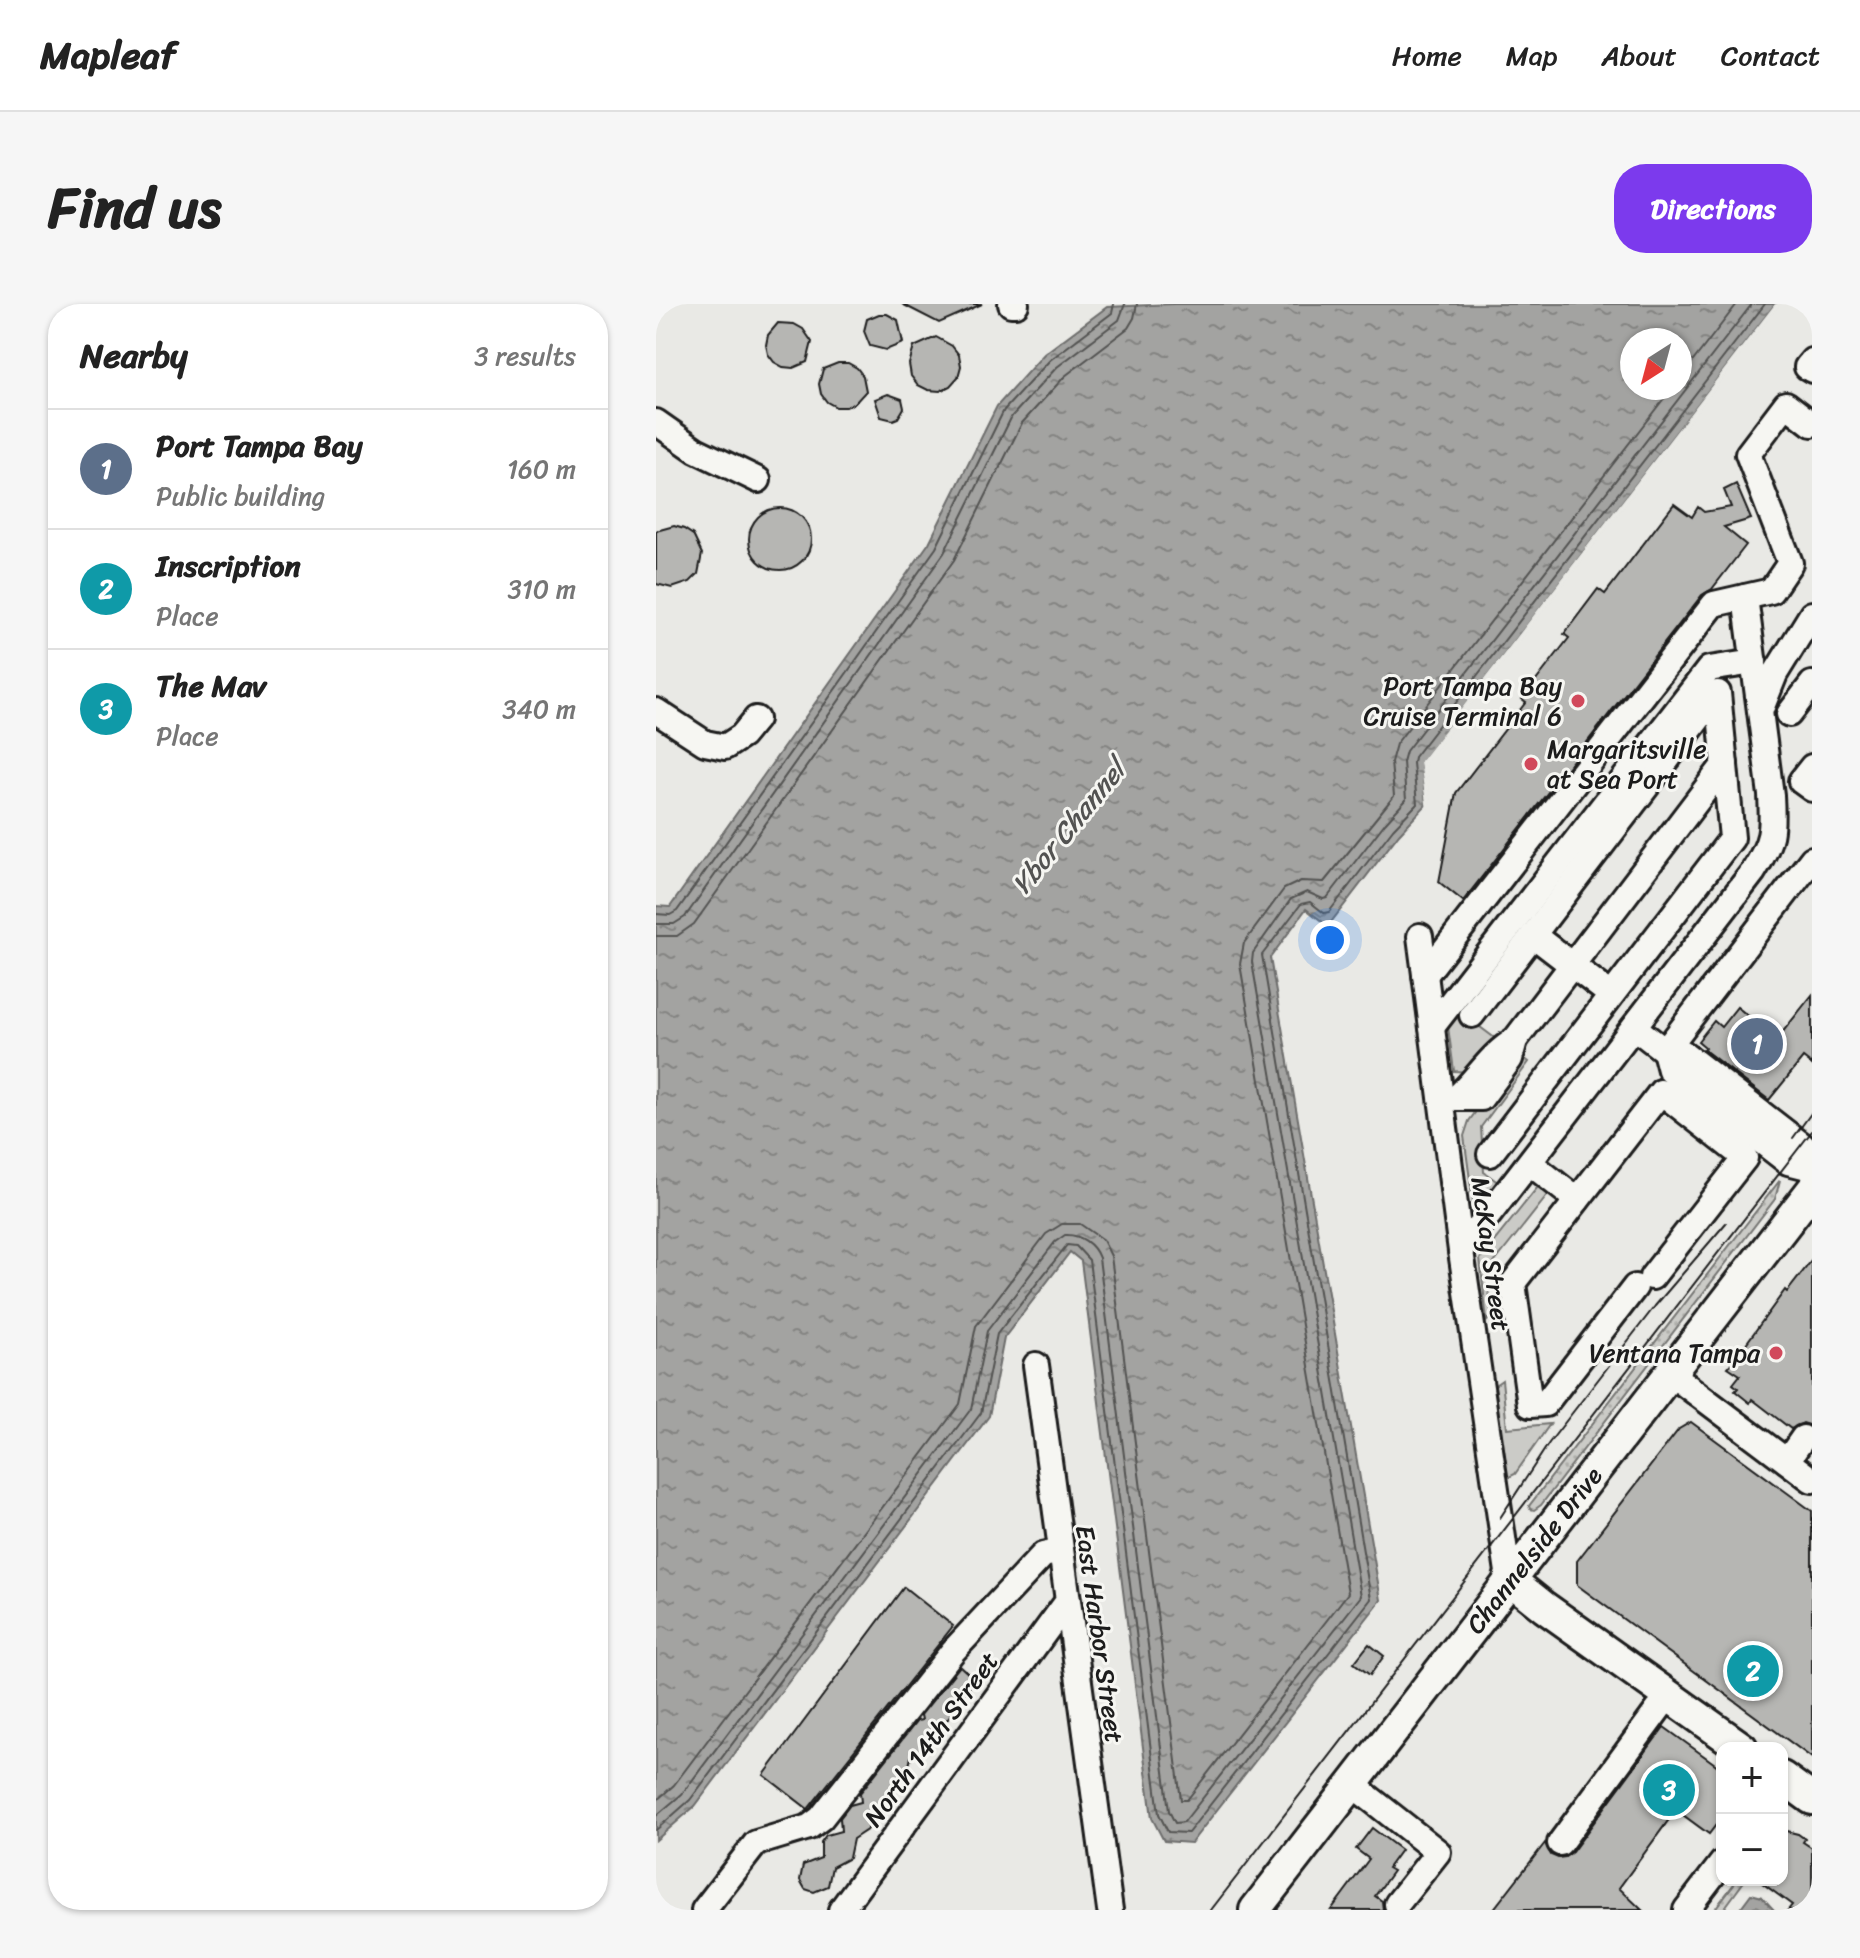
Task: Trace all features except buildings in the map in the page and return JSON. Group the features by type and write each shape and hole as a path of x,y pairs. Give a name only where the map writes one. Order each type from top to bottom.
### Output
{"main road":[{"name":"Channelside Drive","path":"1255,1910 1812,1190"},
{"path":"1509,1579 1733,1742"},
{"path":"1788,1784 1812,1799"}],"street":[{"path":"1812,361 1807,367 1812,370"},
{"path":"1425,975 1714,604 1771,591 1790,563 1748,454 1786,404 1812,424"},
{"path":"656,422 696,450 758,480"},
{"path":"1461,1251 1753,872 1768,848 1773,824 1770,785 1745,597"},
{"path":"1760,711 1775,674 1812,614"},
{"path":"1432,1027 1709,669 1754,662"},
{"path":"1789,714 1812,684"},
{"path":"1472,1015 1718,693 1732,838 1490,1154"},
{"path":"656,711 705,743 725,747 742,736 756,719"},
{"path":"1449,1099 1481,1098 1510,1059 1515,1040 1725,764"},
{"path":"1770,785 1808,779"},
{"path":"1665,1051 1812,859"},
{"path":"1533,935 1611,995"},
{"name":"McKay Street","path":"1420,936 1432,1027 1449,1099 1461,1251 1509,1579"},
{"path":"1634,1027 1665,1051 1682,1052 1812,1156"},
{"path":"1665,1051 1670,1070 1788,1162 1812,1168"},
{"path":"1661,1092 1745,1158 1545,1404 1530,1405 1513,1283 1577,1200 1661,1092"},
{"path":"1530,1163 1577,1200"},
{"name":"East Harbor Street","path":"1036,1365 1110,1910"},
{"path":"1671,1374 1812,1480"},
{"path":"1787,1461 1803,1438"},
{"path":"704,1910 756,1843 809,1827 821,1818 953,1651 1043,1555 1061,1551"},
{"name":"North 14th Street","path":"841,1910 1067,1602"},
{"path":"1560,1843 1668,1696"},
{"path":"1353,1785 1438,1852 1397,1904"},
{"path":"1686,1910 1716,1871"}],"shaded area":[{"path":"1460,1012 1496,1039 1471,1072 1454,1071 1448,1027"},
{"path":"1519,1054 1529,1062 1481,1127 1484,1172 1499,1183 1486,1200 1473,1202 1464,1136 1469,1121"},
{"path":"1780,1180 1775,1199 1541,1505 1530,1509 1529,1506"},
{"path":"1541,1183 1551,1191 1487,1272 1492,1316 1487,1321 1480,1259"},
{"path":"1502,1380 1507,1428 1550,1424 1515,1474 1507,1478 1495,1385"},
{"path":"1732,1886 1741,1886 1723,1910 1714,1910"}],"water":[{"name":"Ybor Channel","path":"1174,304 1775,304 1421,762 1426,805 1399,834 1328,926 1306,909 1270,958 1381,1600 1191,1843 1164,1841 1152,1818 1081,1261 1070,1252 1004,1338 989,1416 695,1806 656,1840 656,906 670,907 929,543 997,406 1044,354 1107,307"},
{"path":"1751,1894 1762,1897 1774,1910 1739,1910"}],"pier":[{"path":"1775,304 1779,304 1425,763 1430,805 1427,810 1420,762"}],"tram line":[{"path":"1793,1138 1812,1112"},
{"path":"1211,1910 1812,1131"},
{"path":"1500,1518 1549,1443 1655,1306 1726,1223"}],"place":[{"name":"Port Tampa Bay Cruise Terminal 6","path":"1578,701"},
{"name":"Margaritsville at Sea Port","path":"1531,764"},
{"name":"Port Tampa Bay","path":"1757,1044"},
{"name":"Ventana Tampa","path":"1776,1353"},
{"name":"Inscription","path":"1753,1671"},
{"name":"The Mav","path":"1669,1790"}]}
